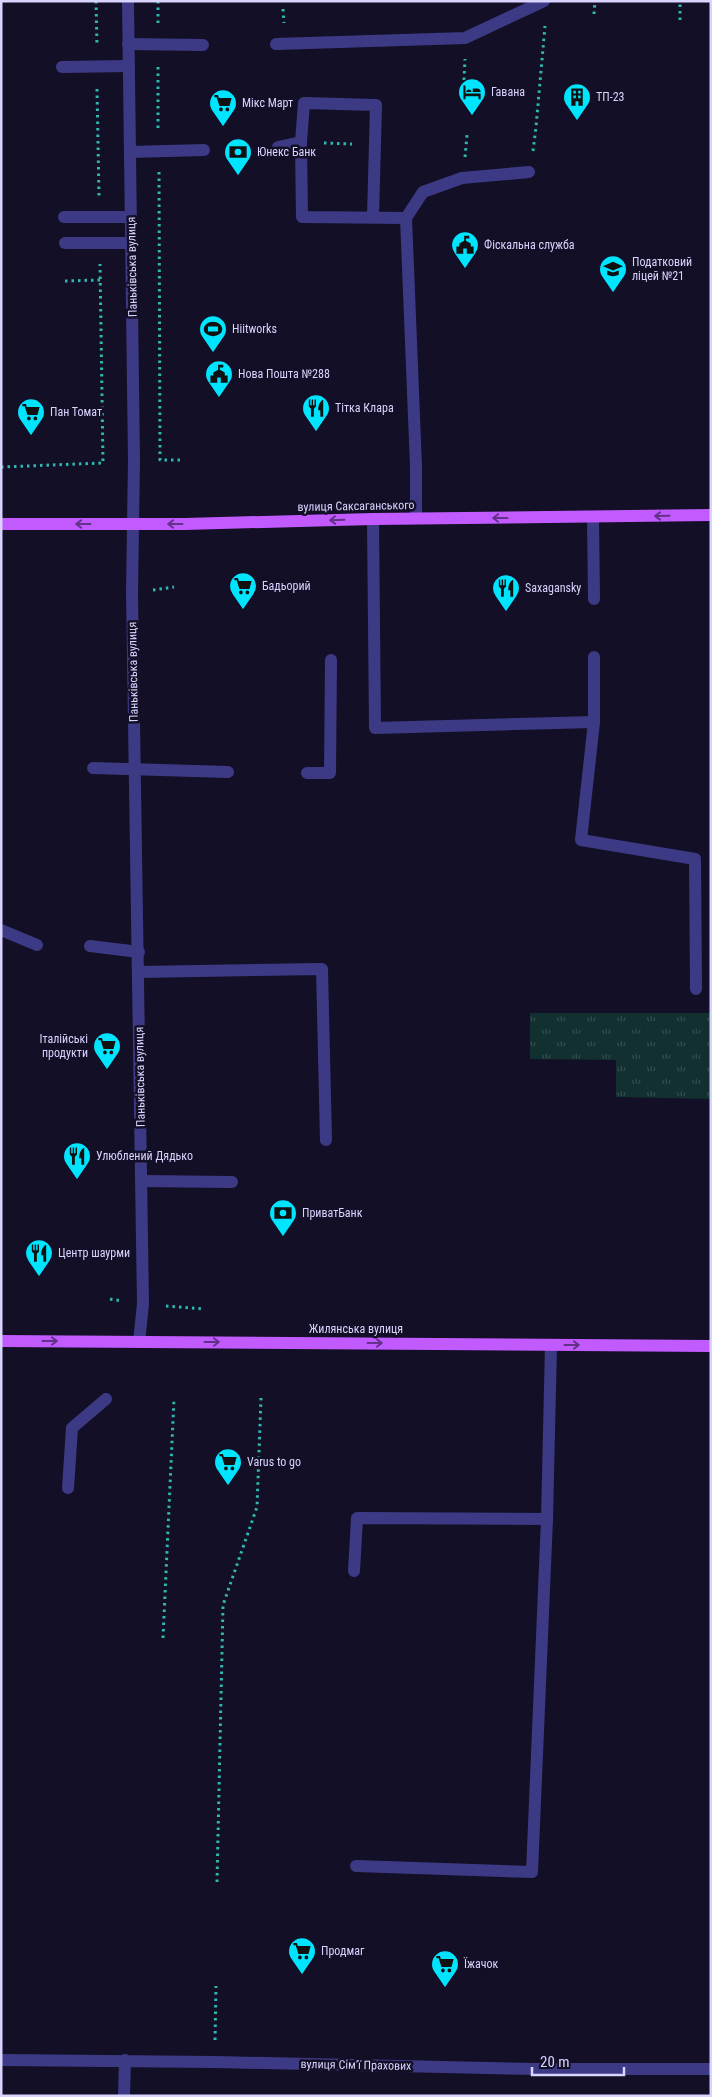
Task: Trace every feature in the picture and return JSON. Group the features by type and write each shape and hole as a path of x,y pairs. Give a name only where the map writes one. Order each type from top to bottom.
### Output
{"main road":[{"name":"вулиця Саксаганського","path":"1,524 132,524 373,518 593,518 711,515"},
{"name":"Жилянська вулиця","path":"1,1341 711,1346"}],"street":[{"name":"Паньківська вулиця","path":"128,1 134,460 132,524 142,1181 143,1304 139,1342"},
{"path":"276,44 465,38 544,1"},
{"path":"128,44 203,45"},
{"path":"62,67 129,66"},
{"path":"373,217 376,105 304,103 301,142 302,217 406,218"},
{"path":"278,147 301,142"},
{"path":"130,152 204,150"},
{"path":"416,518 416,466 406,218 423,192 462,178 529,172"},
{"path":"64,218 132,217"},
{"path":"64,243 132,242"},
{"path":"373,518 375,728 594,722"},
{"path":"593,518 594,599"},
{"path":"594,657 594,722 581,840 695,859 696,989"},
{"path":"307,773 330,773 331,660"},
{"path":"94,768 228,772"},
{"path":"1,930 37,945"},
{"path":"90,946 139,952"},
{"path":"139,972 322,968 326,1140"},
{"path":"142,1181 232,1182"},
{"path":"356,1866 532,1872 547,1520 551,1345"},
{"path":"68,1488 72,1428 106,1399"},
{"path":"354,1571 357,1518 547,1520"},
{"name":"вулиця Сімʼї Прахових","path":"1,2060 125,2060 534,2069 711,2069"},
{"path":"124,2096 125,2060"}],"path":[{"path":"158,1 160,460 180,460"},
{"path":"594,14 595,1"},
{"path":"680,1 680,20"},
{"path":"536,127 545,21"},
{"path":"464,69 464,80"},
{"path":"301,142 375,145"},
{"path":"65,282 100,280"},
{"path":"1,467 103,463"},
{"path":"217,1882 223,1605 257,1507 261,1398"},
{"path":"163,1638 174,1399"},
{"path":"215,2062 216,1986"}],"green space":[{"path":"530,1013 711,1013 711,1099 616,1097 616,1060 530,1059"}],"place":[{"name":"Гавана","path":"472,116"},
{"name":"ТП-23","path":"577,121"},
{"name":"Мікс Март","path":"223,127"},
{"name":"Юнекс Банк","path":"238,176"},
{"name":"Фіскальна служба","path":"465,269"},
{"name":"Податковий ліцей №21","path":"613,293"},
{"name":"Hiitworks","path":"213,353"},
{"name":"Нова Пошта №288","path":"219,398"},
{"name":"Тітка Клара","path":"316,432"},
{"name":"Пан Томат","path":"31,436"},
{"name":"Бадьорий","path":"243,610"},
{"name":"Saxagansky","path":"506,612"},
{"name":"Італійські продукти","path":"107,1070"},
{"name":"Улюблений Дядько","path":"77,1180"},
{"name":"ПриватБанк","path":"283,1237"},
{"name":"Центр шаурми","path":"39,1277"},
{"name":"Varus to go","path":"228,1486"},
{"name":"Продмаг","path":"302,1975"},
{"name":"Їжачок","path":"445,1988"}]}
